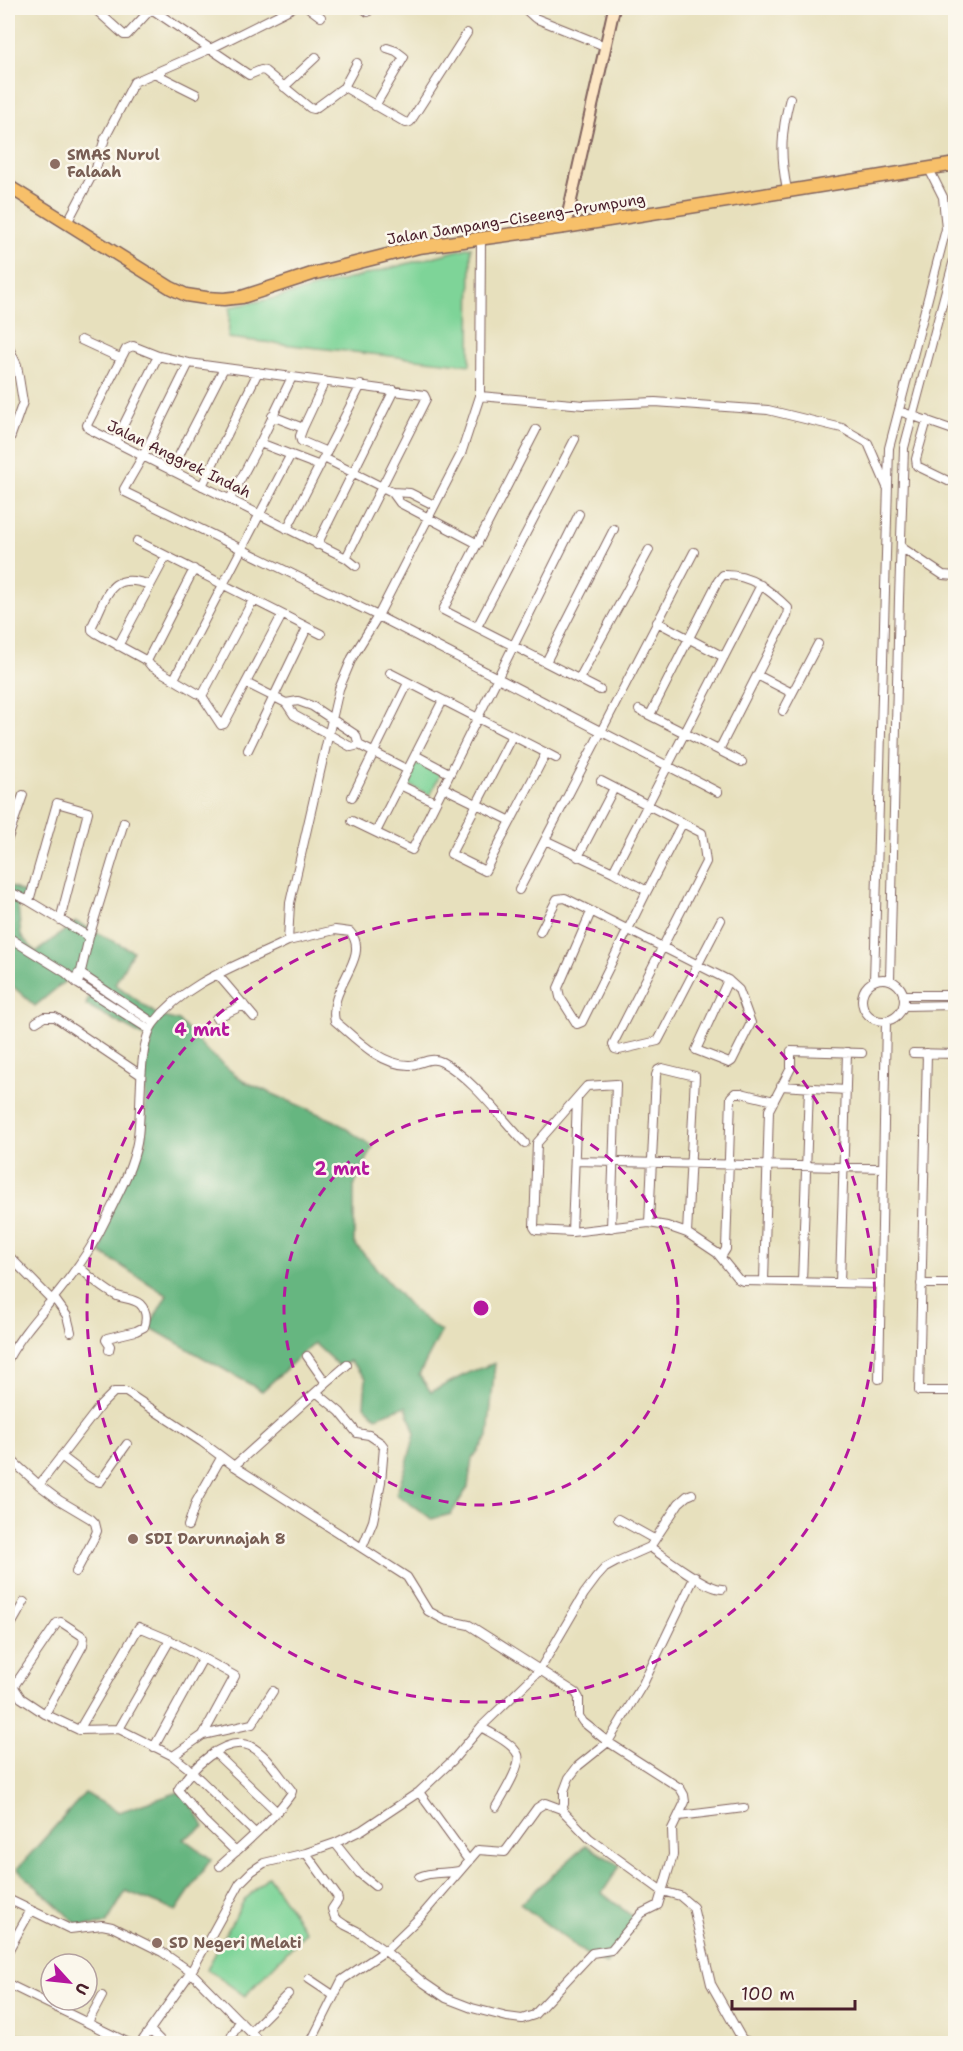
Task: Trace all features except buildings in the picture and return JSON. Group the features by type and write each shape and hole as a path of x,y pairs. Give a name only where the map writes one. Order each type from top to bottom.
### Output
{"main road":[{"name":"Jalan Jampang–Ciseeng–Prumpung","path":"10,191 67,223 171,288 186,295 224,299 242,297 348,264 419,247 565,227 956,164"}],"street":[{"path":"94,8 124,35 127,35 151,8 249,75 261,70 265,71 314,109 344,87 357,63"},
{"path":"67,223 96,168 105,138 134,82 212,48 292,8"},
{"path":"309,8 321,17"},
{"path":"524,8 535,18 605,46"},
{"path":"565,227 614,8"},
{"path":"344,87 406,123 410,122 467,33"},
{"path":"375,106 404,57 387,48"},
{"path":"284,87 316,57"},
{"path":"154,73 196,94"},
{"path":"787,190 781,153 784,121 790,98"},
{"path":"874,981 889,448 946,229 943,197 930,169"},
{"path":"288,941 290,903 327,733 339,689 352,658 378,616 461,454 480,392 481,237"},
{"path":"890,980 904,448 955,256 940,256"},
{"path":"81,340 120,358 131,346 158,356 189,363 424,395 426,399 346,558"},
{"path":"8,346 17,365 23,402 8,444"},
{"path":"115,442 158,356"},
{"name":"Jalan Anggrek Indah","path":"120,358 88,427 346,558 356,566"},
{"path":"189,363 124,489 125,492 378,616 718,792"},
{"path":"171,471 224,368"},
{"path":"202,486 258,372"},
{"path":"230,499 292,377"},
{"path":"325,381 303,428 301,441 392,492 410,493 434,505"},
{"path":"287,529 361,385"},
{"path":"317,545 394,390"},
{"path":"480,392 584,405 655,402 768,410 833,426 862,439 868,443 888,489"},
{"path":"899,411 956,431"},
{"path":"272,416 303,428"},
{"path":"927,420 916,459 917,466 948,481"},
{"path":"536,430 444,610 600,690"},
{"path":"477,627 575,439"},
{"path":"260,443 320,466"},
{"path":"174,680 242,549 258,513 290,456"},
{"path":"392,492 400,503 478,544"},
{"path":"352,821 412,850 476,717 579,514"},
{"path":"546,662 614,529"},
{"path":"137,541 321,634"},
{"path":"901,547 943,575 956,576"},
{"path":"579,680 649,550"},
{"path":"519,890 694,552"},
{"path":"118,646 166,555"},
{"path":"147,661 194,569"},
{"path":"650,715 718,581 723,574 745,576 788,608 784,624 719,750"},
{"path":"150,585 134,579 119,580 111,588 92,630 147,661 151,666 203,698 219,724 223,725 282,615"},
{"path":"613,872 760,585"},
{"path":"886,600 899,598"},
{"path":"203,698 253,600"},
{"path":"657,622 724,657"},
{"path":"248,750 307,628"},
{"path":"783,711 818,644"},
{"path":"390,673 556,758"},
{"path":"759,675 792,693"},
{"path":"352,797 408,682"},
{"path":"246,683 286,703 294,715 351,747 360,745 408,770"},
{"path":"376,832 443,700"},
{"path":"286,703 303,702 356,735 360,745"},
{"path":"639,710 742,762"},
{"path":"512,736 451,854 485,871 546,753"},
{"path":"415,755 449,773"},
{"path":"601,781 703,835 706,862 613,1044 617,1050 658,1041 721,920"},
{"path":"400,785 435,802"},
{"path":"442,787 511,821"},
{"path":"578,857 614,788"},
{"path":"8,838 23,795"},
{"path":"29,901 57,803 88,812 60,920"},
{"path":"78,984 89,937 124,822"},
{"path":"591,912 558,988 560,997 577,1024 582,1023 682,824"},
{"path":"545,840 647,891"},
{"path":"8,891 89,937"},
{"path":"540,932 557,899 565,898 728,980 739,990 751,1023 729,1063 696,1050 728,980"},
{"path":"8,1359 24,1333 78,1266 101,1231 135,1156 138,1140 141,1075 152,1026 180,997 218,975 288,941 335,930 350,932 355,937 356,953 335,999 333,1008 335,1021 373,1053 393,1062 412,1065 433,1059 443,1062 470,1084 525,1143"},
{"path":"8,937 66,973 78,984 152,1026"},
{"path":"66,973 81,974 152,1026"},
{"path":"218,975 254,1017"},
{"path":"890,980 901,989 903,995 903,1006 893,1018 886,1021 877,1021 864,1010 863,993 874,981 890,980"},
{"path":"903,995 956,995"},
{"path":"216,1018 244,1005"},
{"path":"903,1006 956,1005"},
{"path":"36,1022 44,1017 55,1017 141,1075"},
{"path":"879,1379 886,1021"},
{"path":"764,1281 769,1110 791,1068 791,1051 862,1053"},
{"path":"840,1283 848,1052"},
{"path":"913,1053 956,1054"},
{"path":"927,1053 919,1390 956,1391"},
{"path":"649,1223 656,1075 662,1068 694,1076 687,1233"},
{"path":"611,1228 616,1084 587,1086 537,1143 534,1227 539,1231 572,1232 611,1228 649,1223 687,1233 717,1252 738,1279 743,1281 881,1284"},
{"path":"781,1086 846,1090"},
{"path":"802,1282 808,1088"},
{"path":"721,1257 726,1249 731,1097 741,1093 774,1101"},
{"path":"572,1232 577,1099"},
{"path":"575,1161 883,1168"},
{"path":"8,1256 53,1299 67,1316 71,1332"},
{"path":"78,1266 108,1290 139,1303 145,1311 144,1327 107,1338 109,1350"},
{"path":"921,1284 956,1284"},
{"path":"307,1356 326,1383"},
{"path":"234,1466 347,1365"},
{"path":"39,1485 112,1393 126,1392 202,1442 221,1458 407,1577 428,1611 445,1620 469,1625 579,1695 581,1720 608,1742 680,1788 685,1799 672,1829 673,1855 658,1905 642,1914 611,1950 592,1953 534,2015 522,2019 472,2008 447,1998 424,1983 385,1951 336,1918 332,1909 338,1900 337,1896 306,1853"},
{"path":"316,1392 340,1412 357,1433 369,1435 384,1447 381,1482 373,1521 362,1548"},
{"path":"61,1456 90,1478 100,1482 127,1444"},
{"path":"8,1457 39,1485 95,1524 97,1531 76,1572"},
{"path":"188,1526 196,1502 221,1458"},
{"path":"140,2043 191,1972 240,1883 252,1870 264,1863 335,1843 362,1830 419,1792 539,1671 574,1611 605,1568 650,1547 679,1503 692,1494"},
{"path":"618,1519 654,1539"},
{"path":"650,1547 694,1576 715,1588 722,1589"},
{"path":"561,1809 568,1778 578,1766 608,1742 642,1684 694,1576"},
{"path":"8,1630 24,1602"},
{"path":"14,1686 57,1623 61,1622 84,1636 83,1645 45,1714"},
{"path":"78,1730 139,1627 170,1640 235,1676 203,1735 176,1759"},
{"path":"119,1729 170,1640"},
{"path":"154,1747 203,1658"},
{"path":"8,1678 21,1698 45,1714 78,1730 119,1729 176,1759 190,1769 255,1833"},
{"path":"203,1735 252,1724 273,1691"},
{"path":"481,1727 508,1744 518,1754 519,1759 496,1807"},
{"path":"220,1866 236,1852 291,1796 292,1791 268,1761 252,1747 244,1744 222,1748 214,1752 190,1769 179,1787 179,1793 236,1852"},
{"path":"214,1752 276,1811"},
{"path":"419,1792 469,1861"},
{"path":"310,2043 342,1980 385,1951 423,1914 481,1849 505,1852 540,1805 545,1803 561,1809 590,1838 662,1891 680,1896 693,1906 711,1984 740,2041 754,2043"},
{"path":"679,1816 744,1808"},
{"path":"335,1843 359,1874 375,1886"},
{"path":"418,1877 427,1873 440,1874 459,1871"},
{"path":"8,1899 70,1929 102,1925 119,1929 162,1952 191,1972 262,2043"},
{"path":"8,1951 31,1910"},
{"path":"309,1979 333,1995"},
{"path":"8,1983 131,2043"},
{"path":"251,2031 288,1994"},
{"path":"88,2022 102,1996"},
{"path":"226,2043 240,2021"},
{"path":"150,2030 164,2043"}],"green space":[{"path":"471,247 470,365 228,338 230,307 276,298"},
{"path":"417,762 440,774 430,795 406,784"},
{"path":"8,885 30,896 18,906 21,936 36,952 76,922 133,951 115,984 159,1016 179,1021 209,1053 243,1081 335,1121 373,1147 354,1186 354,1243 413,1310 441,1332 419,1375 431,1392 470,1372 495,1363 488,1437 472,1459 468,1487 451,1514 432,1519 396,1494 415,1434 406,1406 376,1417 364,1405 366,1378 350,1361 340,1367 314,1343 262,1391 149,1327 167,1295 101,1253 114,1196 146,1142 145,1065 152,1041 86,1005 94,982 81,968 35,1006 8,982"},
{"path":"185,1790 204,1827 184,1839 211,1859 176,1911 126,1891 106,1924 79,1926 17,1869 85,1793 119,1812"},
{"path":"586,1845 620,1866 602,1893 638,1921 606,1964 586,1954 520,1904"},
{"path":"268,1876 306,1932 245,1996 207,1969 243,1902"},
{"path":"9,2032 46,2041 45,2043 8,2043"}],"place":[{"name":"SMAS Nurul Falaah","path":"55,164"},
{"name":"SDI Darunnajah 8","path":"133,1539"},
{"name":"SD Negeri Melati","path":"157,1943"}]}
